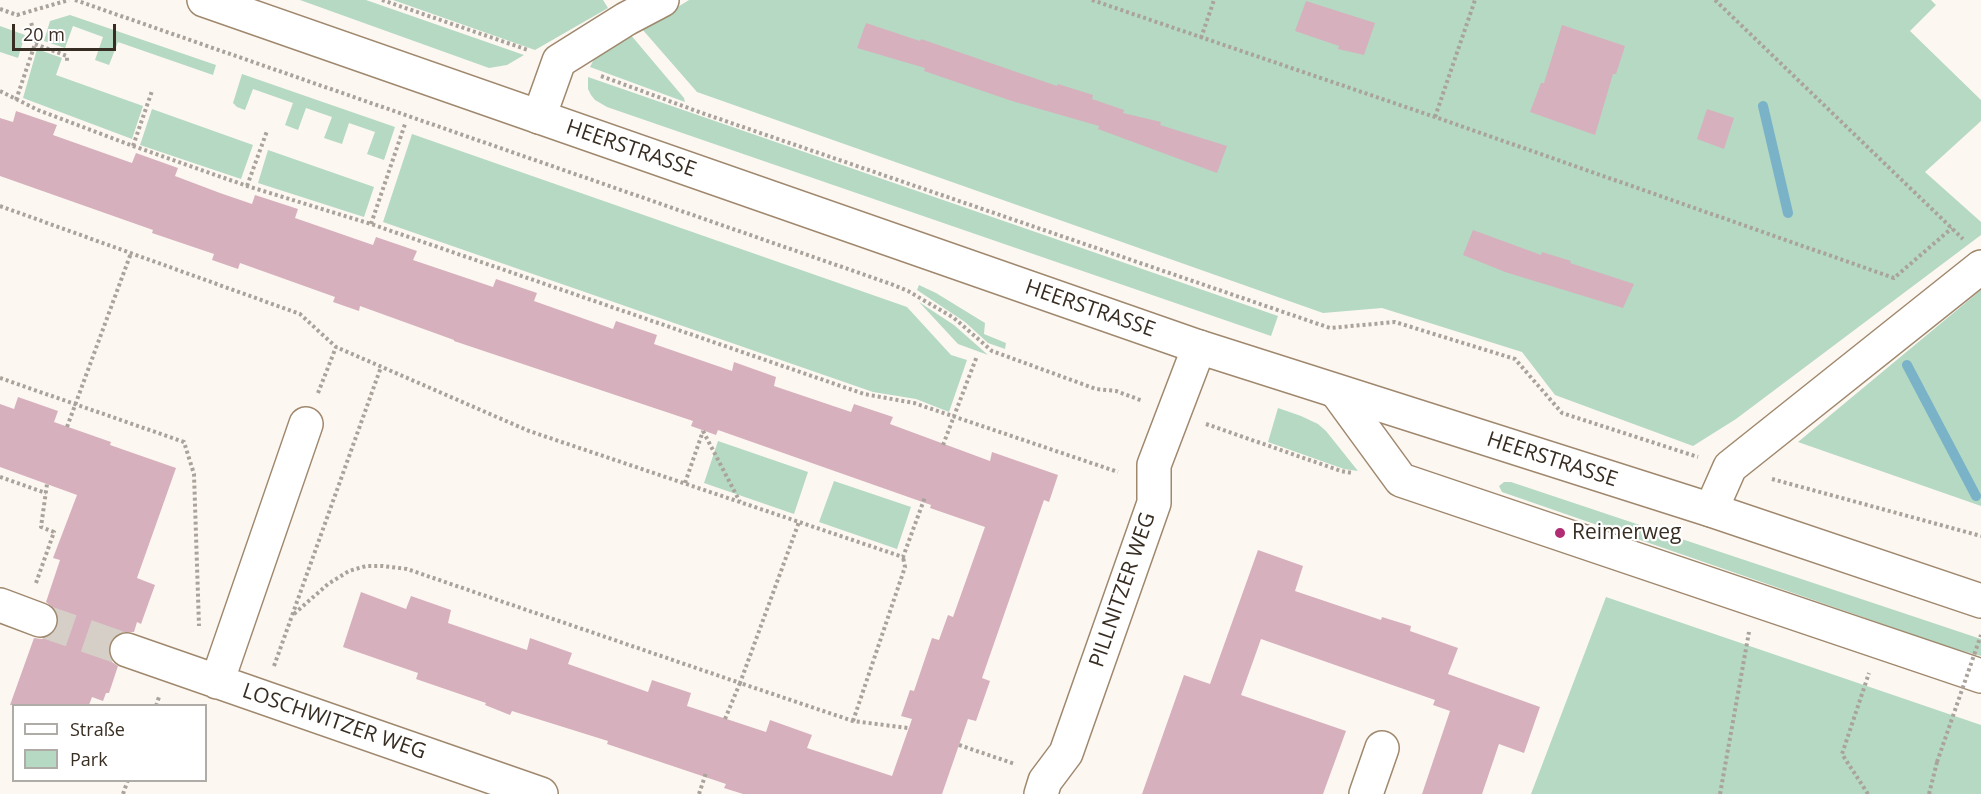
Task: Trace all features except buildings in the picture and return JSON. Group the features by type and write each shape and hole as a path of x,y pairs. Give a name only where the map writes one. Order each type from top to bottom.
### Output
{"main road":[{"name":"HEERSTRASSE","path":"204,0 1199,347 1711,510 1981,601"},
{"path":"539,117 559,61 626,19 662,0"},
{"path":"1711,510 1730,467 1973,254"},
{"name":"PILLNITZER WEG","path":"1041,794 1045,781 1066,753 1154,502 1154,465 1199,347"},
{"path":"1336,391 1401,480 1981,676"},
{"path":"217,682 306,424"},
{"name":"LOSCHWITZER WEG","path":"127,650 542,794"},
{"path":"1366,794 1382,748"}],"path":[{"path":"0,9 17,15 69,0"},
{"path":"75,0 891,284 908,291 954,318 992,351 1096,389 1116,391 1150,404"},
{"path":"1092,0 1894,278 1952,228"},
{"path":"1201,38 1214,0"},
{"path":"1435,117 1475,0"},
{"path":"1715,0 1952,228 1973,254"},
{"path":"16,100 36,41 31,22"},
{"path":"35,44 68,56 68,60"},
{"path":"0,91 16,100 133,146 247,186 371,224 864,394 914,403 1118,472"},
{"path":"133,146 152,91"},
{"path":"702,113 1330,328 1395,322 1515,359 1562,413 1730,467 1981,536"},
{"path":"371,224 405,124"},
{"path":"247,186 267,131"},
{"path":"0,206 300,314 336,347 529,431 903,557"},
{"path":"67,427 131,253"},
{"path":"306,424 336,347"},
{"path":"943,445 977,356"},
{"path":"263,698 381,367"},
{"path":"0,378 184,442 194,474 199,632"},
{"path":"1196,420 1341,471 1361,474"},
{"path":"685,483 703,431 740,502"},
{"path":"0,477 46,493"},
{"path":"21,613 54,532 41,527 47,484"},
{"path":"853,722 904,567 903,557 925,497"},
{"path":"725,719 799,522"},
{"path":"294,614 328,584 349,572 366,566 407,568 853,722 908,728"},
{"path":"1720,794 1750,628"},
{"path":"1929,794 1937,762 1981,635"},
{"path":"1868,794 1842,754 1870,671"},
{"path":"959,745 1017,765"},
{"path":"699,794 706,773"}],"green space":[{"path":"300,0 366,0 524,55 507,65 489,68"},
{"path":"393,0 603,0 608,8 535,50"},
{"path":"689,0 1931,0 1936,5 1910,31 1981,100 1981,121 1925,172 1981,222 1981,235 1736,419 1693,446 1555,395 1522,352 1382,308 1323,313 697,92 642,29"},
{"path":"70,15 216,65 213,75 118,42 109,65 95,60 103,37 73,26 65,48 44,41 50,21"},
{"path":"0,26 25,35 18,58 0,52"},
{"path":"630,34 685,102 590,67 595,57"},
{"path":"37,49 62,58 56,75 143,106 132,139 23,98"},
{"path":"242,74 395,127 384,160 367,154 375,132 349,123 342,144 324,138 332,117 306,108 298,130 285,125 293,103 253,89 245,110 237,107 233,103"},
{"path":"588,77 1278,316 1271,336 607,107 591,95 588,89"},
{"path":"152,109 253,145 241,179 140,145"},
{"path":"412,134 907,307 951,355 967,360 949,412 916,399 873,392 383,222"},
{"path":"268,150 374,187 364,217 258,183"},
{"path":"919,285 985,323 984,334 1006,343 1005,349 988,343 965,322 917,290"},
{"path":"1981,290 1981,506 1798,442"},
{"path":"919,302 954,325 988,355 958,344"},
{"path":"1278,408 1318,424 1358,471 1344,469 1268,442"},
{"path":"718,441 808,472 794,514 704,483"},
{"path":"834,481 911,507 897,549 819,522"},
{"path":"1504,482 1511,482 1981,639 1981,656 1949,647 1502,492 1499,486"},
{"path":"1606,597 1981,725 1981,794 1531,794"}],"waterway":[{"path":"1763,106 1788,213"},
{"path":"1907,365 1976,496"}],"tunnel":[{"path":"40,620 127,650"}],"place":[{"name":"Reimerweg","path":"1560,533"}]}
